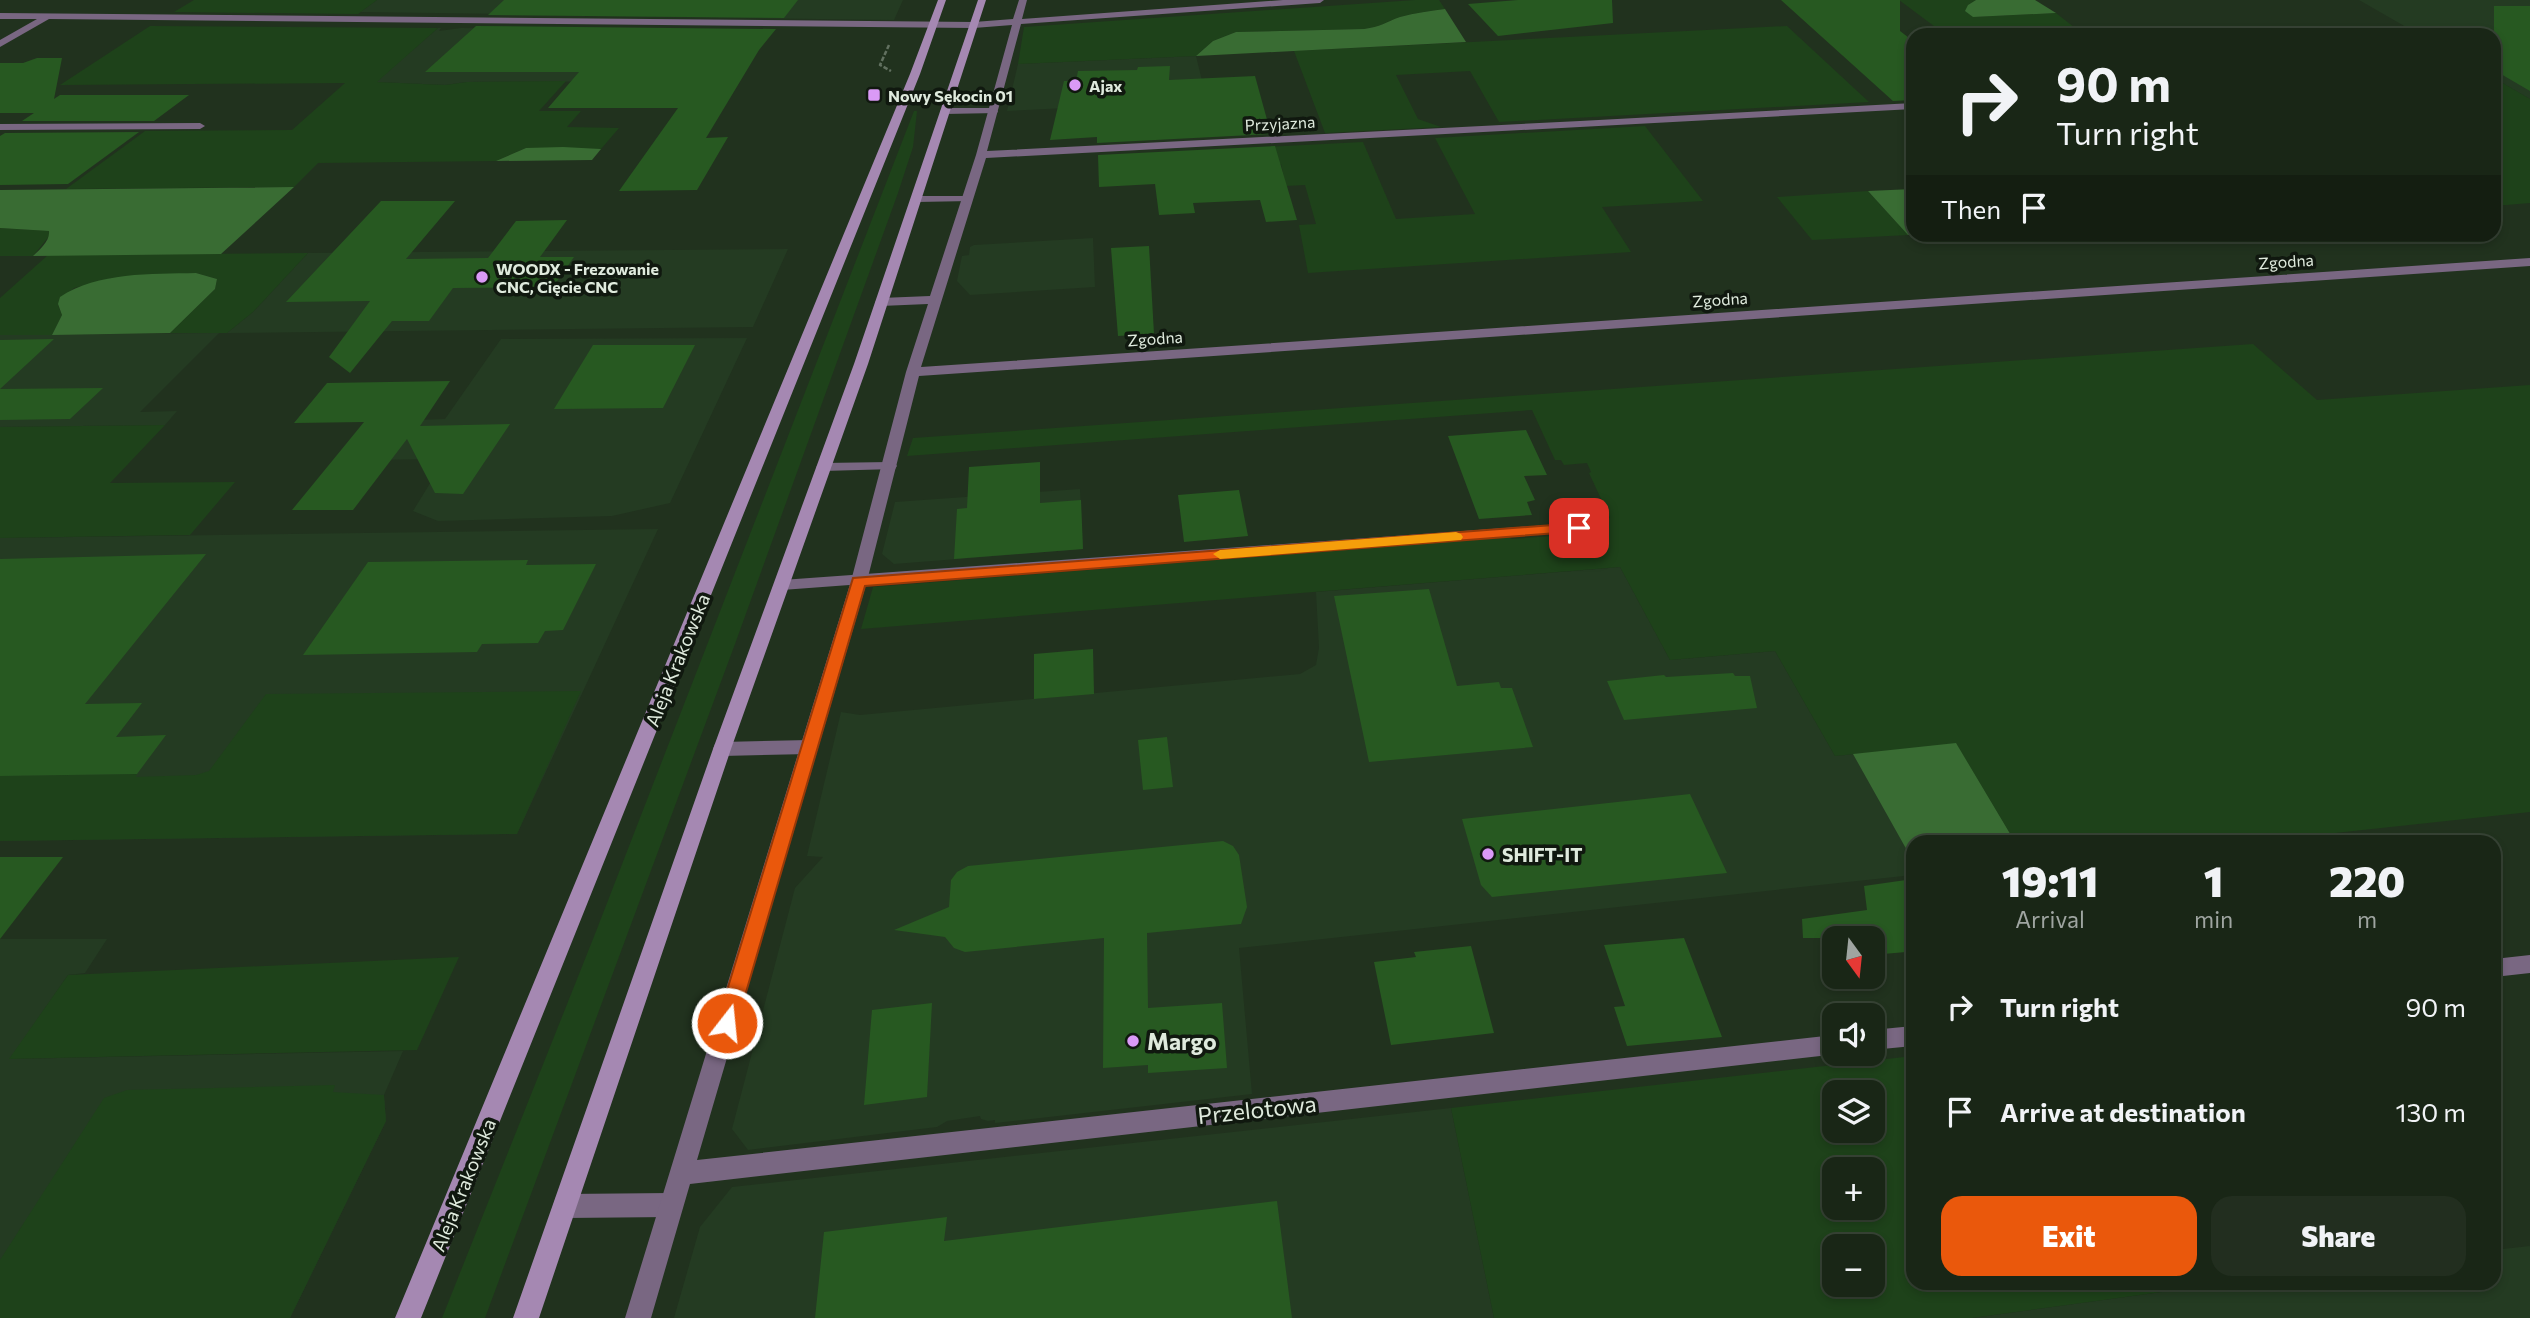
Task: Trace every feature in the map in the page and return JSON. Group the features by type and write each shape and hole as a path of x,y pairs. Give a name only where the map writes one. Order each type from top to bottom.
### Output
{"main road":[{"name":"Aleja Krakowska","path":"408,1318 734,522 942,0"},
{"path":"526,1318 722,749 917,200 982,0"}],"street":[{"path":"638,1318 859,581 913,372 981,155 1023,0"},
{"path":"0,16 933,26 1320,0"},
{"path":"0,44 47,17"},
{"name":"Przyjazna","path":"981,155 1906,106"},
{"path":"945,111 993,111"},
{"path":"0,127 200,126"},
{"path":"917,200 967,199"},
{"name":"Zgodna","path":"913,372 2530,262"},
{"path":"881,302 936,300"},
{"path":"823,467 890,466"},
{"path":"782,585 1590,527"},
{"path":"722,749 809,747"},
{"path":"2501,967 2530,964"},
{"path":"1885,1039 1906,1037"},
{"name":"Przelotowa","path":"680,1174 1822,1046"},
{"path":"565,1206 671,1205"}],"shaded area":[{"path":"194,0 377,0 358,14 174,12"},
{"path":"377,0 525,0 510,14 360,12"},
{"path":"600,0 903,0 894,20 584,16"},
{"path":"1439,0 1445,9 1400,17 1364,29 1236,32 1213,41 1196,56 1018,64 1024,27"},
{"path":"1899,0 1976,0 1968,5 1973,17 2056,13 2075,28 1937,28"},
{"path":"2359,0 2530,0 2530,99 2501,82 2501,28 2408,28"},
{"path":"150,26 438,28 377,82 445,85 467,82 566,81 539,111 581,111 567,127 619,128 601,149 526,148 496,161 318,163 294,187 66,189 145,131 292,130 345,83 60,85"},
{"path":"1787,26 1869,102 1499,122 1470,71 1396,75 1418,119 1441,127 1325,133 1294,51"},
{"path":"441,28 439,31 461,28 724,31 687,81 467,82 445,85 376,82"},
{"path":"1196,56 1207,101 1007,111 1018,64"},
{"path":"2501,82 2530,99 2530,203 2501,205"},
{"path":"914,111 917,111 913,147 898,193 735,644 485,1318 442,1318 595,934"},
{"path":"1645,126 1703,201 1602,207 1631,252 1308,273 1299,225 1316,224 1305,185 1286,186 1281,164 1253,165 1247,148 1363,142 1396,219 1475,214 1435,138"},
{"path":"1868,191 1906,235 1812,240 1777,197"},
{"path":"0,228 50,231 50,235 33,256 0,256"},
{"path":"1093,238 1095,287 970,295 957,281 962,256 969,255 970,247 974,245"},
{"path":"788,249 753,327 227,333 253,312 308,253"},
{"path":"308,253 253,312 227,333 170,333 215,289 217,279 196,273 112,278 74,288 58,305 62,315 52,335 0,335 0,298 48,255"},
{"path":"219,333 140,412 177,411 165,425 0,427 0,335"},
{"path":"747,338 670,503 612,516 438,521 413,511 445,459 355,460 385,421 445,419 501,339"},
{"path":"2253,344 2317,400 2530,385 2530,812 2316,835 2011,835 1956,744 1835,756 1775,651 1670,660 1620,567 861,629 873,587 1508,537 1512,539 1607,532 1602,519 1610,518 1587,463 1564,465 1561,460 1555,460 1532,410 907,456 913,438"},
{"path":"165,425 110,483 235,482 190,535 0,538 0,427"},
{"path":"1080,489 1083,549 894,564 882,554 895,502"},
{"path":"658,529 517,834 0,841 0,538"},
{"path":"1620,567 1670,660 1775,651 1835,756 1956,743 2011,835 1906,835 1906,876 1239,948 1252,1094 995,1123 995,1120 988,1121 980,1116 947,1121 937,1127 748,1150 732,1129 795,888 823,857 807,856 841,712 860,715 1300,674 1316,665 1319,648 1316,592"},
{"path":"581,691 517,834 0,841 0,776 137,774 136,777 196,775 209,771 266,694"},
{"path":"0,939 107,939 85,973 68,975 10,1059 403,1051 384,1095 386,1121 290,1318 0,1318"},
{"path":"459,957 417,1050 9,1059 68,975"},
{"path":"1906,1057 1906,1290 2176,1290 1972,1318 1494,1318 1451,1108 1824,1066 1885,1066 1885,1059"},
{"path":"335,1085 333,1092 384,1095 386,1121 290,1318 0,1318 0,1260 104,1098 127,1090"},
{"path":"1451,1108 1494,1318 674,1318 700,1227 732,1187"},
{"path":"2530,1246 2530,1318 1972,1318 2176,1290 2501,1290 2501,1249"}],"green space":[{"path":"1976,0 2035,0 2056,13 1973,17 1965,11 1968,5"},
{"path":"1445,9 1466,42 1196,56 1213,41 1236,32 1364,29 1400,17"},
{"path":"526,148 601,149 592,160 496,161"},
{"path":"294,187 221,254 33,256 46,241 49,231 0,228 0,190"},
{"path":"1906,189 1906,233 1868,191"},
{"path":"196,273 217,279 215,289 170,333 52,335 62,315 58,304 60,297 75,289 125,276"},
{"path":"1956,743 2011,835 1906,835 1906,849 1853,754"}],"building":[{"path":"504,0 798,0 784,18 488,15"},
{"path":"1518,0 1612,0 1613,23 1498,36 1468,4"},
{"path":"1781,0 1900,0 1900,31 1906,36 1906,100 1893,101"},
{"path":"2494,6 2530,6 2530,91 2501,74 2501,28 2494,28"},
{"path":"476,26 776,29 759,50 706,138 728,137 697,190 619,191 678,108 548,108 579,72 425,72"},
{"path":"37,58 62,58 54,99 60,95 189,95 154,121 22,121 34,113 0,113 0,63 23,63"},
{"path":"1170,66 1169,80 1255,76 1271,134 1097,143 1097,137 1050,140 1064,81 1076,81 1078,71 1137,70 1138,67"},
{"path":"139,132 68,184 0,185 0,136 5,133"},
{"path":"1275,146 1297,220 1266,222 1260,200 1193,203 1195,213 1159,215 1155,184 1099,187 1098,155"},
{"path":"381,201 455,201 406,259 488,258 516,221 567,220 540,257 574,257 553,287 453,288 429,321 392,321 350,373 329,357 370,301 286,302"},
{"path":"1149,246 1154,334 1118,336 1111,248"},
{"path":"54,339 0,389 0,340"},
{"path":"593,345 695,345 663,408 554,409"},
{"path":"450,381 420,426 510,424 463,494 435,493 407,439 353,510 292,510 364,422 294,423 327,383"},
{"path":"103,388 70,419 0,420 0,389"},
{"path":"1526,430 1547,475 1524,476 1535,500 1527,502 1532,515 1479,519 1448,436"},
{"path":"1040,462 1040,503 1081,500 1083,549 954,559 957,509 967,508 969,467"},
{"path":"1239,490 1248,536 1184,542 1178,495"},
{"path":"206,554 85,704 142,703 116,737 166,735 137,774 0,776 0,559"},
{"path":"528,560 526,565 596,564 563,630 545,631 538,643 482,644 477,652 303,655 368,562"},
{"path":"1429,589 1457,686 1499,682 1501,688 1512,688 1533,747 1369,762 1334,596"},
{"path":"1093,649 1094,694 1034,699 1034,654"},
{"path":"1733,673 1735,676 1750,676 1757,708 1624,720 1607,681 1664,675"},
{"path":"1167,737 1173,787 1143,790 1138,740"},
{"path":"1690,794 1727,873 1492,897 1481,885 1462,819"},
{"path":"1223,841 1233,846 1239,855 1247,907 1241,924 1147,933 1148,1008 1222,1003 1227,1068 1148,1073 1148,1065 1103,1068 1104,938 965,952 954,948 945,937 894,930 949,907 951,880 957,872 968,866"},
{"path":"0,857 63,857 0,939"},
{"path":"1906,880 1906,952 1885,954 1885,926 1822,926 1822,938 1803,938 1802,919 1867,910 1864,886"},
{"path":"1684,938 1722,1037 1627,1046 1614,1007 1625,1006 1604,945"},
{"path":"1471,946 1494,1033 1391,1045 1374,962 1416,957 1414,952"},
{"path":"932,1003 927,1097 864,1105 872,1010"},
{"path":"1277,1201 1292,1318 815,1318 824,1232 947,1217 944,1241"}],"slow traffic":[{"path":"1220,554 1456,537"}],"place":[{"name":"Ajax","path":"1075,85"},
{"name":"Nowy Sękocin 01","path":"874,95"},
{"name":"WOODX - Frezowanie CNC, Cięcie CNC","path":"482,277"},
{"name":"SHIFT-IT","path":"1488,854"},
{"name":"Margo","path":"1133,1041"}],"route":[{"path":"727,1023 859,581 1579,528"}]}
